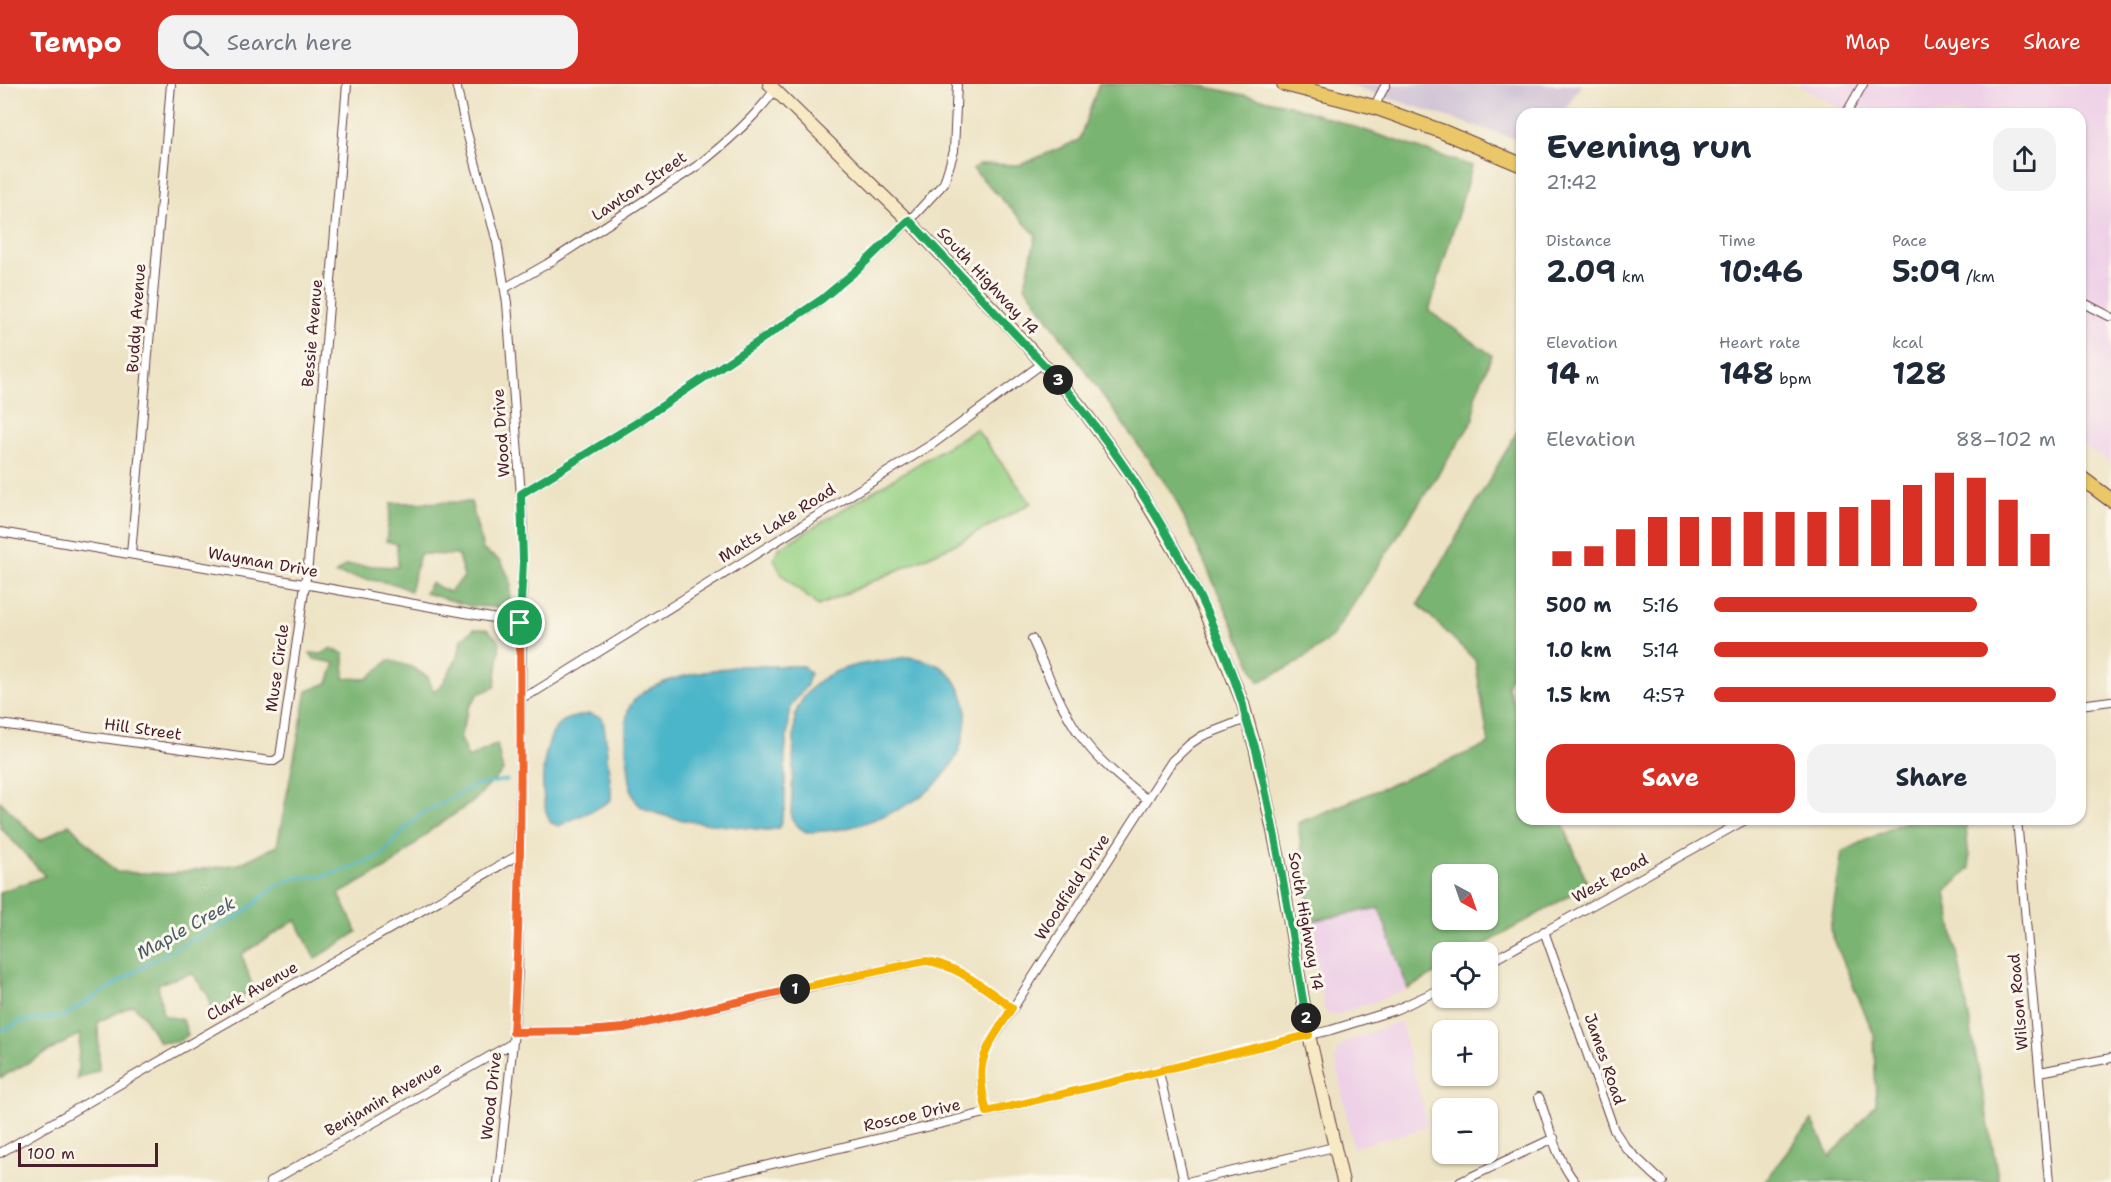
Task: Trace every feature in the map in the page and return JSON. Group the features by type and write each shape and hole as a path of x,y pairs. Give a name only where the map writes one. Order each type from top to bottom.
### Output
{"main road":[{"path":"1284,84 1374,107 1441,131 1516,162"},
{"name":"South Highway 14","path":"772,87 909,220 1043,363 1103,435 1158,519 1205,610 1243,704 1277,847 1309,1035 1343,1182"},
{"path":"2086,481 2111,500"}],"street":[{"name":"Buddy Avenue","path":"131,554 171,84"},
{"name":"Bessie Avenue","path":"304,584 309,553 347,84"},
{"name":"Wood Drive","path":"456,84 463,119 497,242 505,288 521,494 523,561 520,623 518,970 498,1182"},
{"path":"521,494 629,428 822,299 857,270 944,183 954,151 957,84"},
{"path":"1374,107 1386,84"},
{"path":"1849,108 1863,84"},
{"name":"Lawton Street","path":"505,288 547,264 697,166 767,101 772,87"},
{"path":"2086,304 2111,318"},
{"name":"Matts Lake Road","path":"521,698 536,691 934,443 1043,363"},
{"name":"Wayman Drive","path":"0,532 520,623"},
{"name":"Muse Circle","path":"280,757 304,584"},
{"path":"1032,639 1078,734 1095,753 1146,799"},
{"path":"2086,704 2111,701"},
{"name":"Woodfield Drive","path":"987,1112 980,1083 986,1050 1146,799 1172,761 1190,744 1213,730 1246,719"},
{"name":"Hill Street","path":"0,724 270,761 280,757"},
{"name":"West Road","path":"1498,957 1736,825"},
{"name":"Wilson Road","path":"2018,825 2049,1182"},
{"name":"Clark Avenue","path":"0,1154 520,854"},
{"name":"James Road","path":"1544,931 1614,1130 1626,1148 1662,1182"},
{"path":"513,1032 624,1028 925,961 934,961 951,968 1012,1008"},
{"path":"1309,1035 1384,1014 1432,994"},
{"name":"Roscoe Drive","path":"697,1182 1309,1035"},
{"name":"Benjamin Avenue","path":"270,1182 512,1044"},
{"path":"2040,1072 2111,1058"},
{"path":"1159,1072 1186,1182 1334,1147"},
{"path":"1539,1097 1561,1158 1575,1182"},
{"path":"1460,1182 1554,1138"}],"shaded area":[{"path":"1345,84 1582,84 1566,108 1516,108 1516,139"},
{"path":"1796,84 2111,84 2111,463 2086,447 2086,108 1838,108"},
{"path":"1379,908 1408,989 1336,1015 1328,1013 1324,1009 1311,921"},
{"path":"1400,1021 1428,1125 1415,1131 1357,1146 1354,1151 1335,1059 1338,1049 1346,1042"}],"green space":[{"path":"1099,84 1193,84 1286,104 1472,166 1429,311 1492,355 1475,396 1474,419 1332,637 1299,662 1259,682 1173,494 1025,286 1036,235 973,169 980,164 1020,165 1079,140"},
{"path":"976,429 1031,503 960,542 818,606 782,575 774,559 779,548"},
{"path":"1516,433 1516,665 1507,686 1516,709 1516,825 1563,825 1588,885 1489,942 1432,942 1432,975 1408,989 1379,908 1311,921 1298,823 1489,744 1475,660 1418,604"},
{"path":"471,502 483,550 501,561 511,582 509,608 470,606 425,593 431,583 449,592 464,577 458,555 420,554 410,591 395,584 335,574 346,565 398,567 397,544 386,541 391,503"},
{"path":"474,629 487,629 500,642 495,687 478,694 468,709 460,738 468,758 497,744 503,771 473,802 432,829 393,864 339,894 357,932 315,959 296,920 242,954 253,989 211,1017 209,997 192,973 158,984 163,1015 183,1020 188,1035 177,1042 159,1042 142,1014 133,1005 98,1022 99,1070 77,1079 80,1034 0,1078 0,892 45,876 0,827 0,801 40,841 69,824 116,872 170,874 239,864 277,846 307,691 328,683 335,663 314,659 310,653 322,654 331,648 344,654 344,678 367,679 389,660 411,667 428,677 433,691 442,685 458,656 462,639"},
{"path":"1898,825 1966,825 1970,868 1946,892 1999,1182 1764,1182 1812,1120 1830,1157 1876,1104 1874,1035 1830,930 1842,852"}],"water":[{"path":"908,657 926,660 940,666 957,683 965,702 966,712 960,747 953,761 945,774 924,794 897,810 846,828 811,832 803,830 791,817 795,715 803,698 826,676 841,670 856,665"},
{"path":"739,666 803,666 810,674 807,685 791,705 785,753 785,807 779,828 768,830 703,823 669,817 642,807 632,794 630,782 626,735 630,706 650,688 664,682"},
{"path":"589,714 602,718 611,800 559,826 551,823 544,801 543,771 549,741 562,722"}],"waterway":[{"name":"Maple Creek","path":"0,1031 20,1022 64,1016 157,958 238,917 275,887 294,878 323,876 351,868 380,856 419,815 474,786 507,780"}],"route":[{"path":"909,220 1015,332 1081,407 1130,475 1183,564 1205,610 1243,704 1256,752 1279,859 1309,1035 987,1112 980,1083 982,1062 986,1050 1012,1008 945,964 934,961 895,966 624,1028 513,1032 518,970 520,854 520,623 523,561 521,494 638,422 822,299 857,270 909,220"}]}
